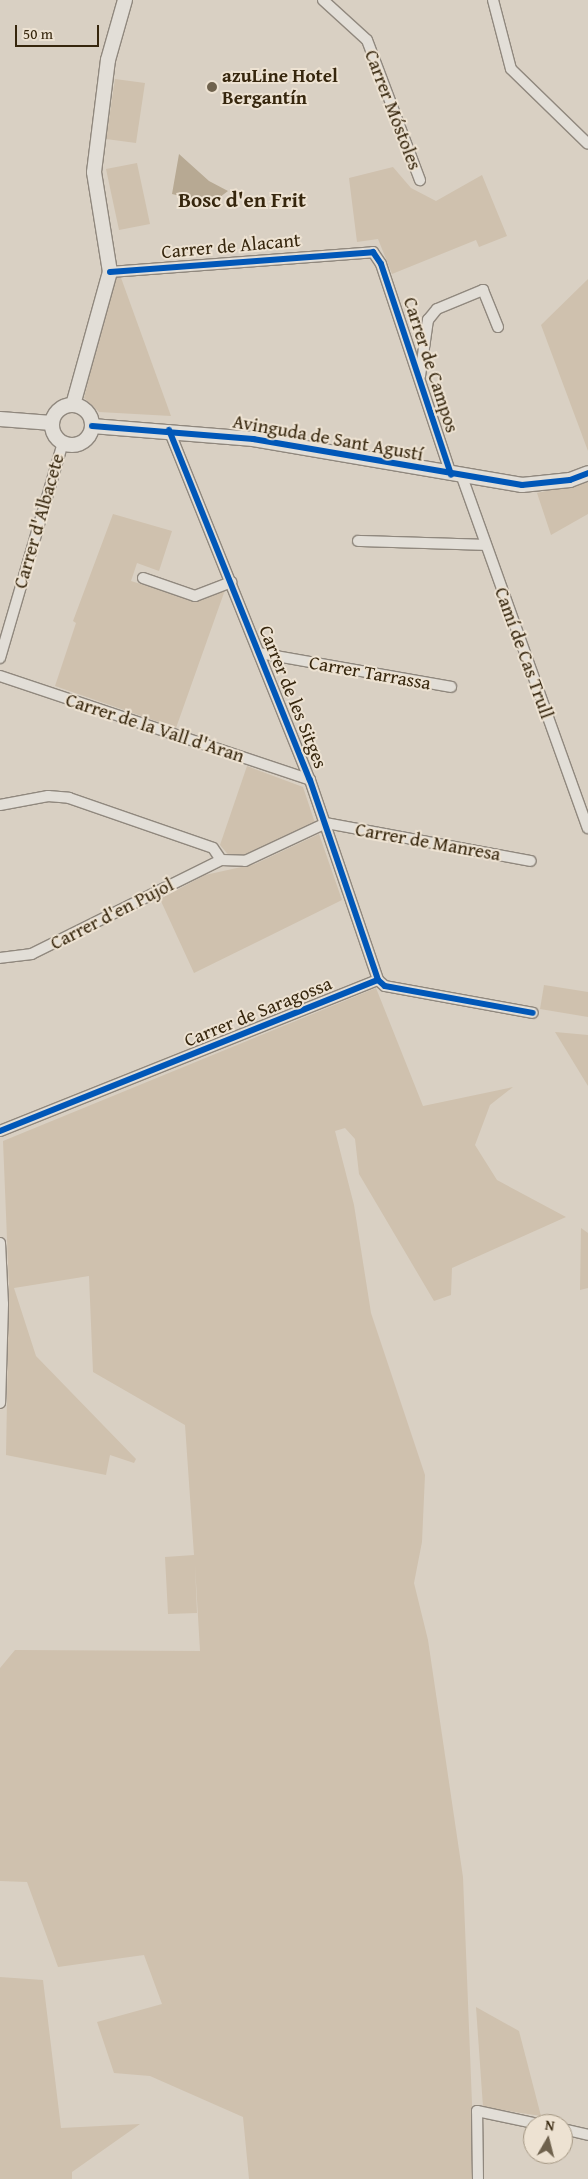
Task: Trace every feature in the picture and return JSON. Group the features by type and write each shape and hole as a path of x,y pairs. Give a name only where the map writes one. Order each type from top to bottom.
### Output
{"street":[{"path":"73,405 110,272 94,172 108,60 125,0"},
{"name":"Carrer Móstoles","path":"322,0 367,40 420,180"},
{"path":"493,0 511,69 588,144"},
{"name":"Carrer de Alacant","path":"110,272 354,251 373,252 381,264"},
{"name":"Carrer de Campos","path":"381,264 420,379 456,476"},
{"name":"Carrer de Campos","path":"420,379 428,320 437,309 483,290 498,327"},
{"path":"73,405 86,411 92,426 82,442 63,442 54,435 52,424 58,410 73,405"},
{"path":"0,419 52,424"},
{"name":"Avinguda de Sant Agustí","path":"92,426 169,430 253,439 456,476 522,485 570,480 588,473"},
{"name":"Carrer de les Sitges","path":"169,430 310,780 378,980"},
{"name":"Carrer d'Albacete","path":"0,658 63,442"},
{"name":"Camí de Cas Trull","path":"456,476 484,545 588,828"},
{"path":"358,541 484,545"},
{"path":"143,578 195,596 231,582"},
{"name":"Carrer Tarrassa","path":"259,653 451,687"},
{"name":"Carrer de la Vall d'Aran","path":"0,676 310,780"},
{"path":"0,805 48,796 63,797 213,848 221,860 245,862 326,823"},
{"name":"Carrer de Manresa","path":"326,823 531,861"},
{"name":"Carrer d'en Pujol","path":"0,958 32,954 221,860"},
{"path":"378,980 384,986 534,1013"},
{"name":"Carrer de Saragossa","path":"0,1131 378,980"},
{"path":"0,1244 3,1304 0,1403"},
{"path":"478,2179 478,2111 523,2121"},
{"path":"573,2132 588,2135"}],"shaded area":[{"path":"115,79 145,83 136,143 106,139"},
{"path":"179,154 209,181 228,191 212,203 172,194"},
{"path":"137,163 150,224 119,230 106,169"},
{"path":"393,167 411,188 436,201 482,175 507,236 479,247 476,240 392,274 378,239 357,242 349,178"},
{"path":"120,275 171,416 99,412 84,398 114,277"},
{"path":"588,279 588,451 541,325"},
{"path":"588,482 588,514 551,535 537,493"},
{"path":"113,514 172,531 159,571 137,563 131,581 196,601 225,590 176,728 55,686 76,623 73,621"},
{"path":"247,766 303,787 315,823 244,857 231,858 220,845"},
{"path":"319,834 342,900 194,973 160,899 205,875 255,864"},
{"path":"544,985 588,992 588,1017 540,1009"},
{"path":"376,988 423,1106 513,1087 490,1105 475,1145 497,1180 566,1217 452,1268 451,1295 434,1301 359,1174 355,1139 345,1128 335,1131 354,1205 371,1313 425,1475 422,1542 414,1583 428,1640 463,1877 475,2179 249,2179 243,2117 150,2076 114,2073 97,2022 162,2004 144,1955 58,1967 27,1882 0,1881 0,1668 15,1650 200,1651 195,1565 197,1613 168,1614 165,1557 194,1555 185,1425 93,1372 89,1276 14,1288 36,1356 136,1459 134,1463 110,1455 106,1475 6,1455 9,1288 3,1141"},
{"path":"555,1032 588,1035 588,1086"},
{"path":"581,1228 588,1233 588,1288 580,1290"},
{"path":"0,1977 43,1980 61,2128 140,2124 72,2172 72,2179 0,2179"},
{"path":"476,2007 519,2031 540,2114 483,2107"}],"cycle path":[{"path":"110,272 373,252 381,264 451,475"},
{"path":"92,426 253,439 522,485 570,480 588,473"},
{"path":"169,430 310,780 378,980"},
{"path":"0,1131 378,980 385,986 533,1013"}],"place":[{"name":"azuLine Hotel Bergantín","path":"212,87"}],"district":[{"name":"Bosc d'en Frit","path":"242,200"}]}
